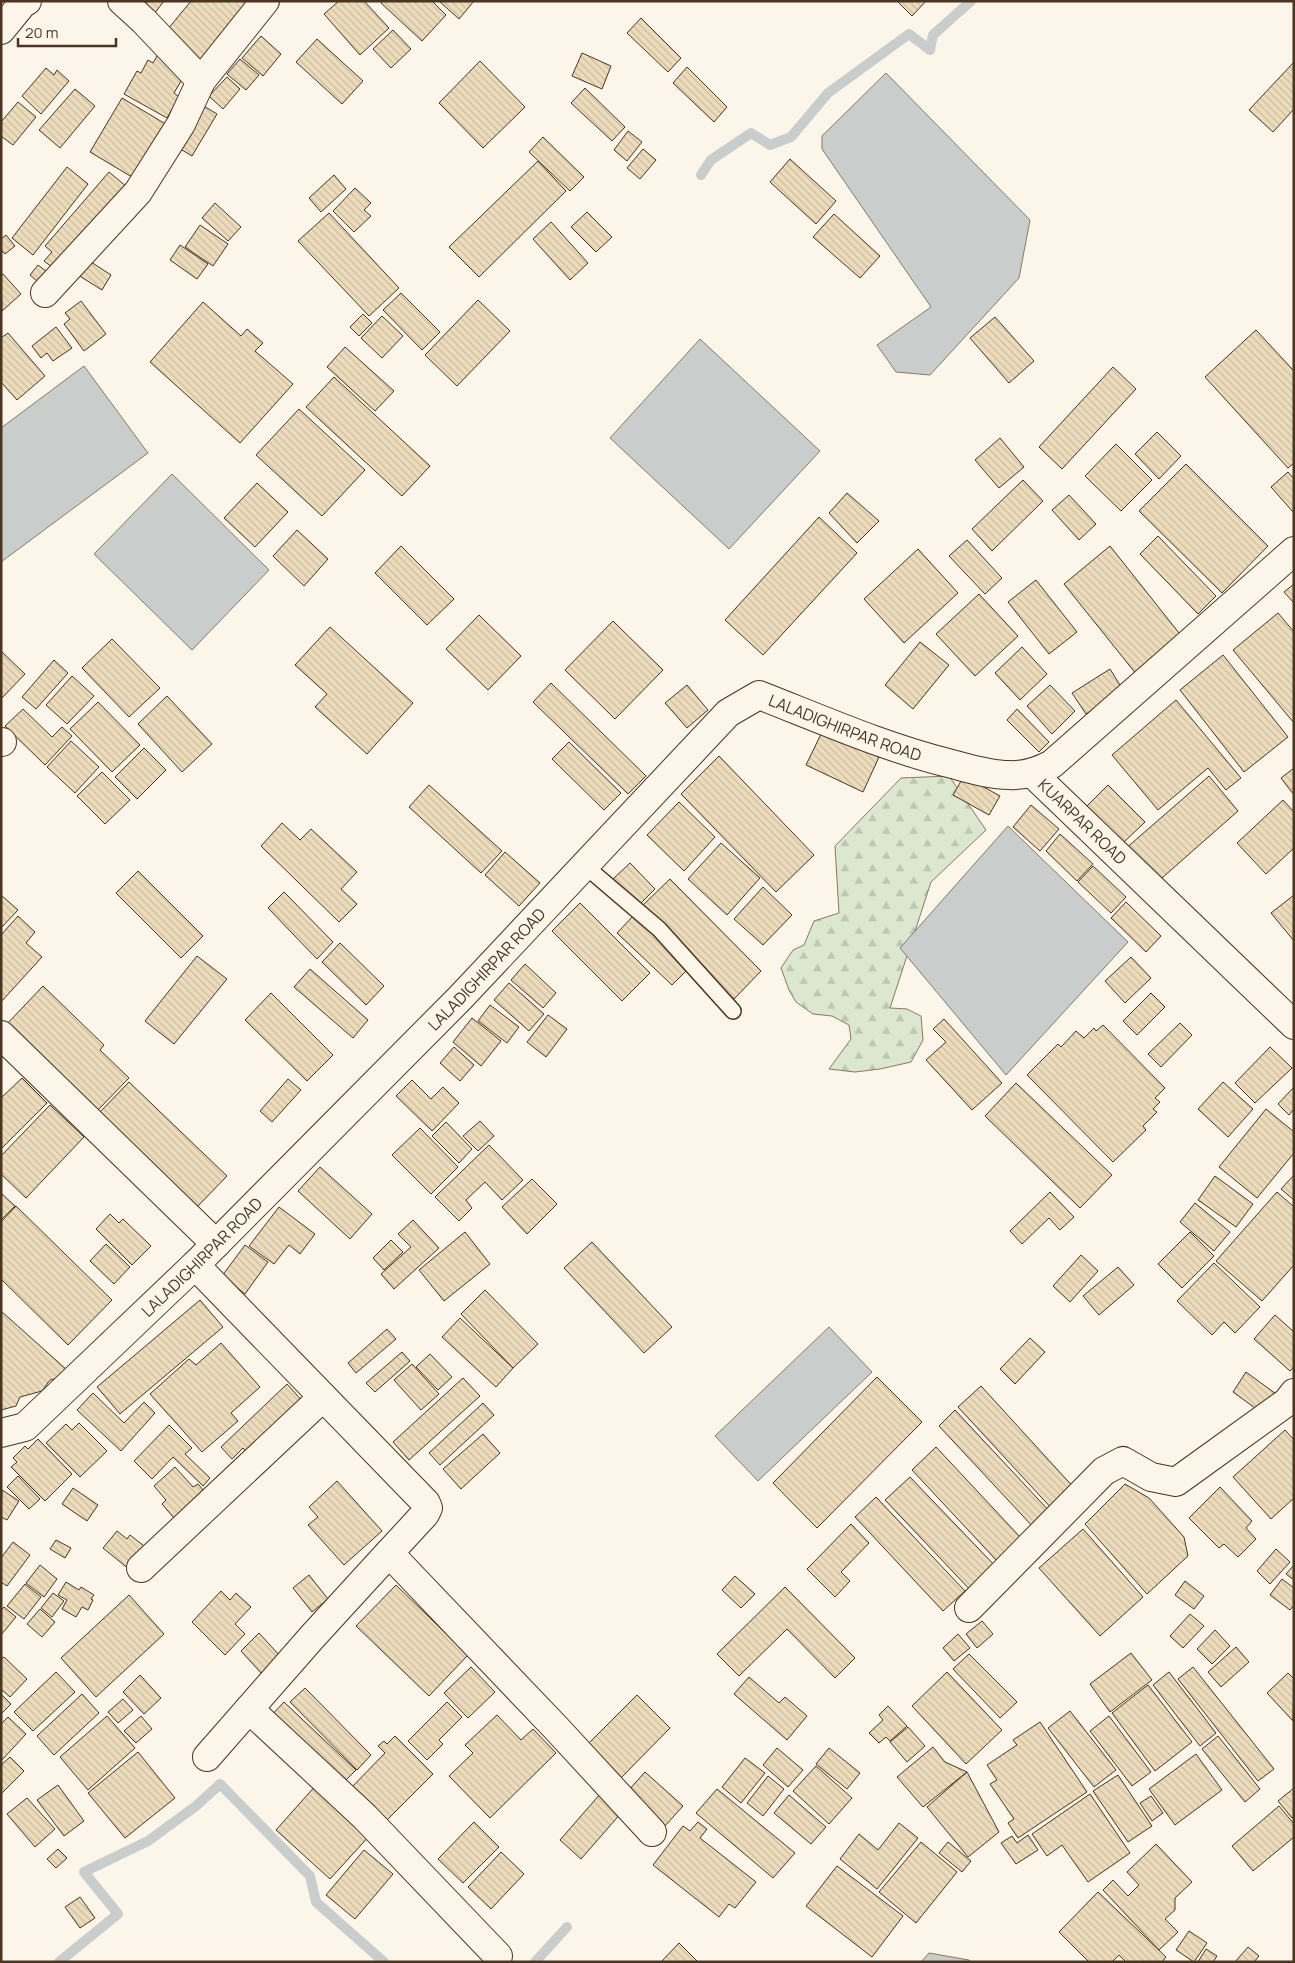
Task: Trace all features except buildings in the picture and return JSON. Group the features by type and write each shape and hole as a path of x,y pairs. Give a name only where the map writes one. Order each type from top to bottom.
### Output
{"street":[{"path":"1,30 23,3 27,1"},
{"path":"122,1 144,21 201,81"},
{"path":"45,293 138,192 180,124 201,81 265,1"},
{"name":"KUARPAR ROAD","path":"1032,772 1042,770 1052,764 1294,552"},
{"name":"LALADIGHIRPAR ROAD","path":"1,1433 25,1427 216,1244 460,998 728,713 759,695 898,750 986,773 1010,776 1032,772"},
{"name":"KUARPAR ROAD","path":"1032,772 1294,1026"},
{"path":"1,1035 216,1244"},
{"path":"195,1264 426,1503 428,1508 425,1514 312,1636 207,1757"},
{"path":"969,1608 1104,1471 1123,1461 1150,1477 1176,1482 1287,1402 1294,1393"},
{"path":"140,1568 323,1397"},
{"path":"389,1553 557,1729 652,1832"},
{"path":"249,1709 365,1817 498,1956"}],"lane":[{"path":"584,865 659,929 733,1011"}],"green space":[{"path":"949,776 986,830 931,882 890,1008 907,1009 921,1016 923,1040 911,1062 855,1072 829,1069 851,1039 849,1025 832,1016 813,1014 796,1002 789,990 781,968 793,950 804,945 814,921 839,913 835,846 901,778"}],"shaded area":[{"path":"886,73 1030,220 1019,278 930,375 896,372 877,345 931,307 822,149 822,136"},
{"path":"700,339 820,451 729,549 610,438"},
{"path":"84,366 148,453 1,562 1,428"},
{"path":"172,474 269,570 192,650 94,554"},
{"path":"1008,826 1128,942 1006,1075 900,948"},
{"path":"829,1327 872,1372 758,1481 715,1436"},
{"path":"929,1953 969,1960 971,1962 921,1962"}],"waterway":[{"path":"701,175 711,160 751,133 770,145 791,137 828,93 909,34 930,50 933,35 971,1"},
{"path":"59,1962 118,1914 84,1872 148,1841 196,1806 220,1784 310,1876 316,1902 384,1962"},
{"path":"535,1962 567,1927"}]}
